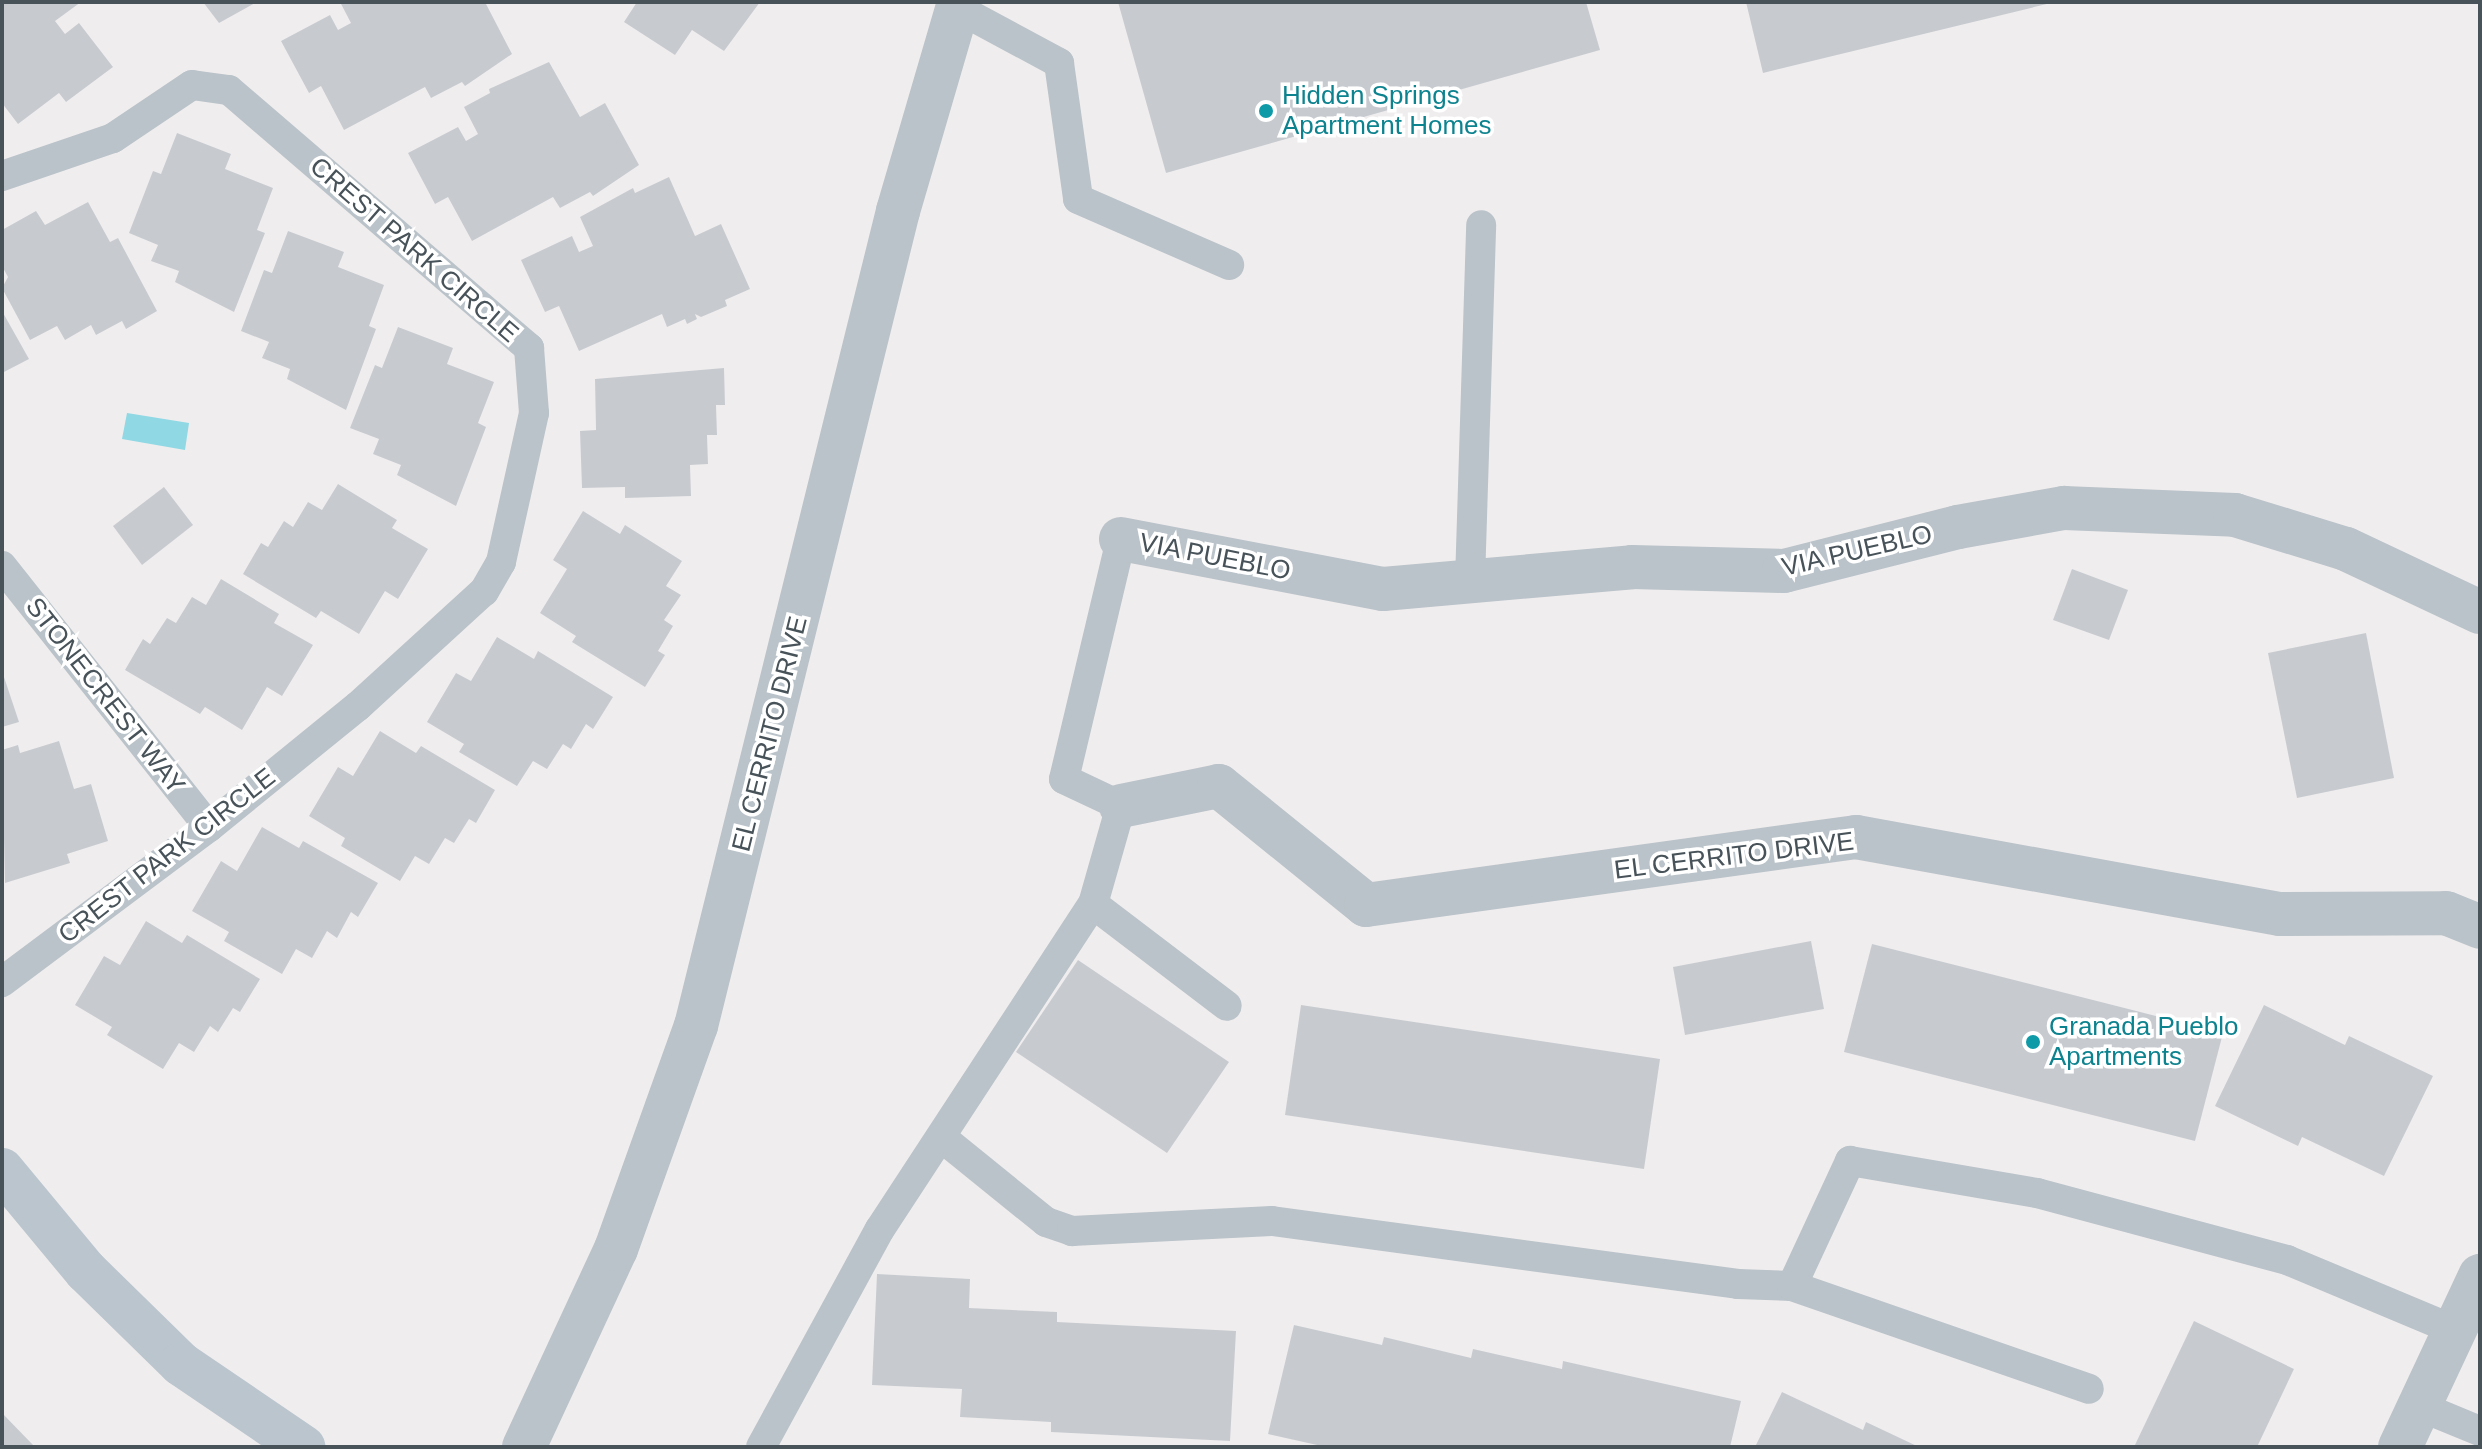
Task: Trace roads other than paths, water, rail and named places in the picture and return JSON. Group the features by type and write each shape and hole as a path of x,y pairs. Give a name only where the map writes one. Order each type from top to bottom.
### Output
{"main road":[{"path":"2,1170 86,1271 181,1364 303,1447"}],"street":[{"name":"EL CERRITO DRIVE","path":"524,1447 616,1249 696,1026 898,211 958,5"},
{"name":"VIA PUEBLO","path":"1121,539 1383,589 1632,567 1784,571 1958,527 2064,508 2235,515 2346,549 2480,612"},
{"name":"EL CERRITO DRIVE","path":"1121,806 1219,786 1366,905 1856,837 2280,914 2446,913 2480,927"},
{"path":"2400,1447 2480,1276"}],"lane":[{"path":"958,5 1059,63 1065,78 1072,187 1078,199 1229,265"},
{"name":"CREST PARK CIRCLE","path":"2,176 113,138 192,85 229,90 529,348 534,413 501,562 484,591 358,706 209,827 2,982"},
{"path":"1470,581 1481,225"},
{"path":"761,1447 880,1229 1093,904 1121,806 1064,779 1121,539"},
{"name":"STONECREST WAY","path":"2,566 209,827"},
{"path":"1093,904 1227,1006"},
{"path":"941,1137 1046,1222 1072,1231 1272,1221 1738,1284 1792,1286 2089,1389"},
{"path":"1792,1286 1850,1161 2037,1193 2287,1260 2454,1330"},
{"path":"2419,1406 2480,1431"}],"water":[{"path":"127,413 189,423 185,450 122,439"}],"place":[{"name":"Hidden Springs Apartment Homes","path":"1266,111"},
{"name":"Granada Pueblo Apartments","path":"2033,1042"}]}
